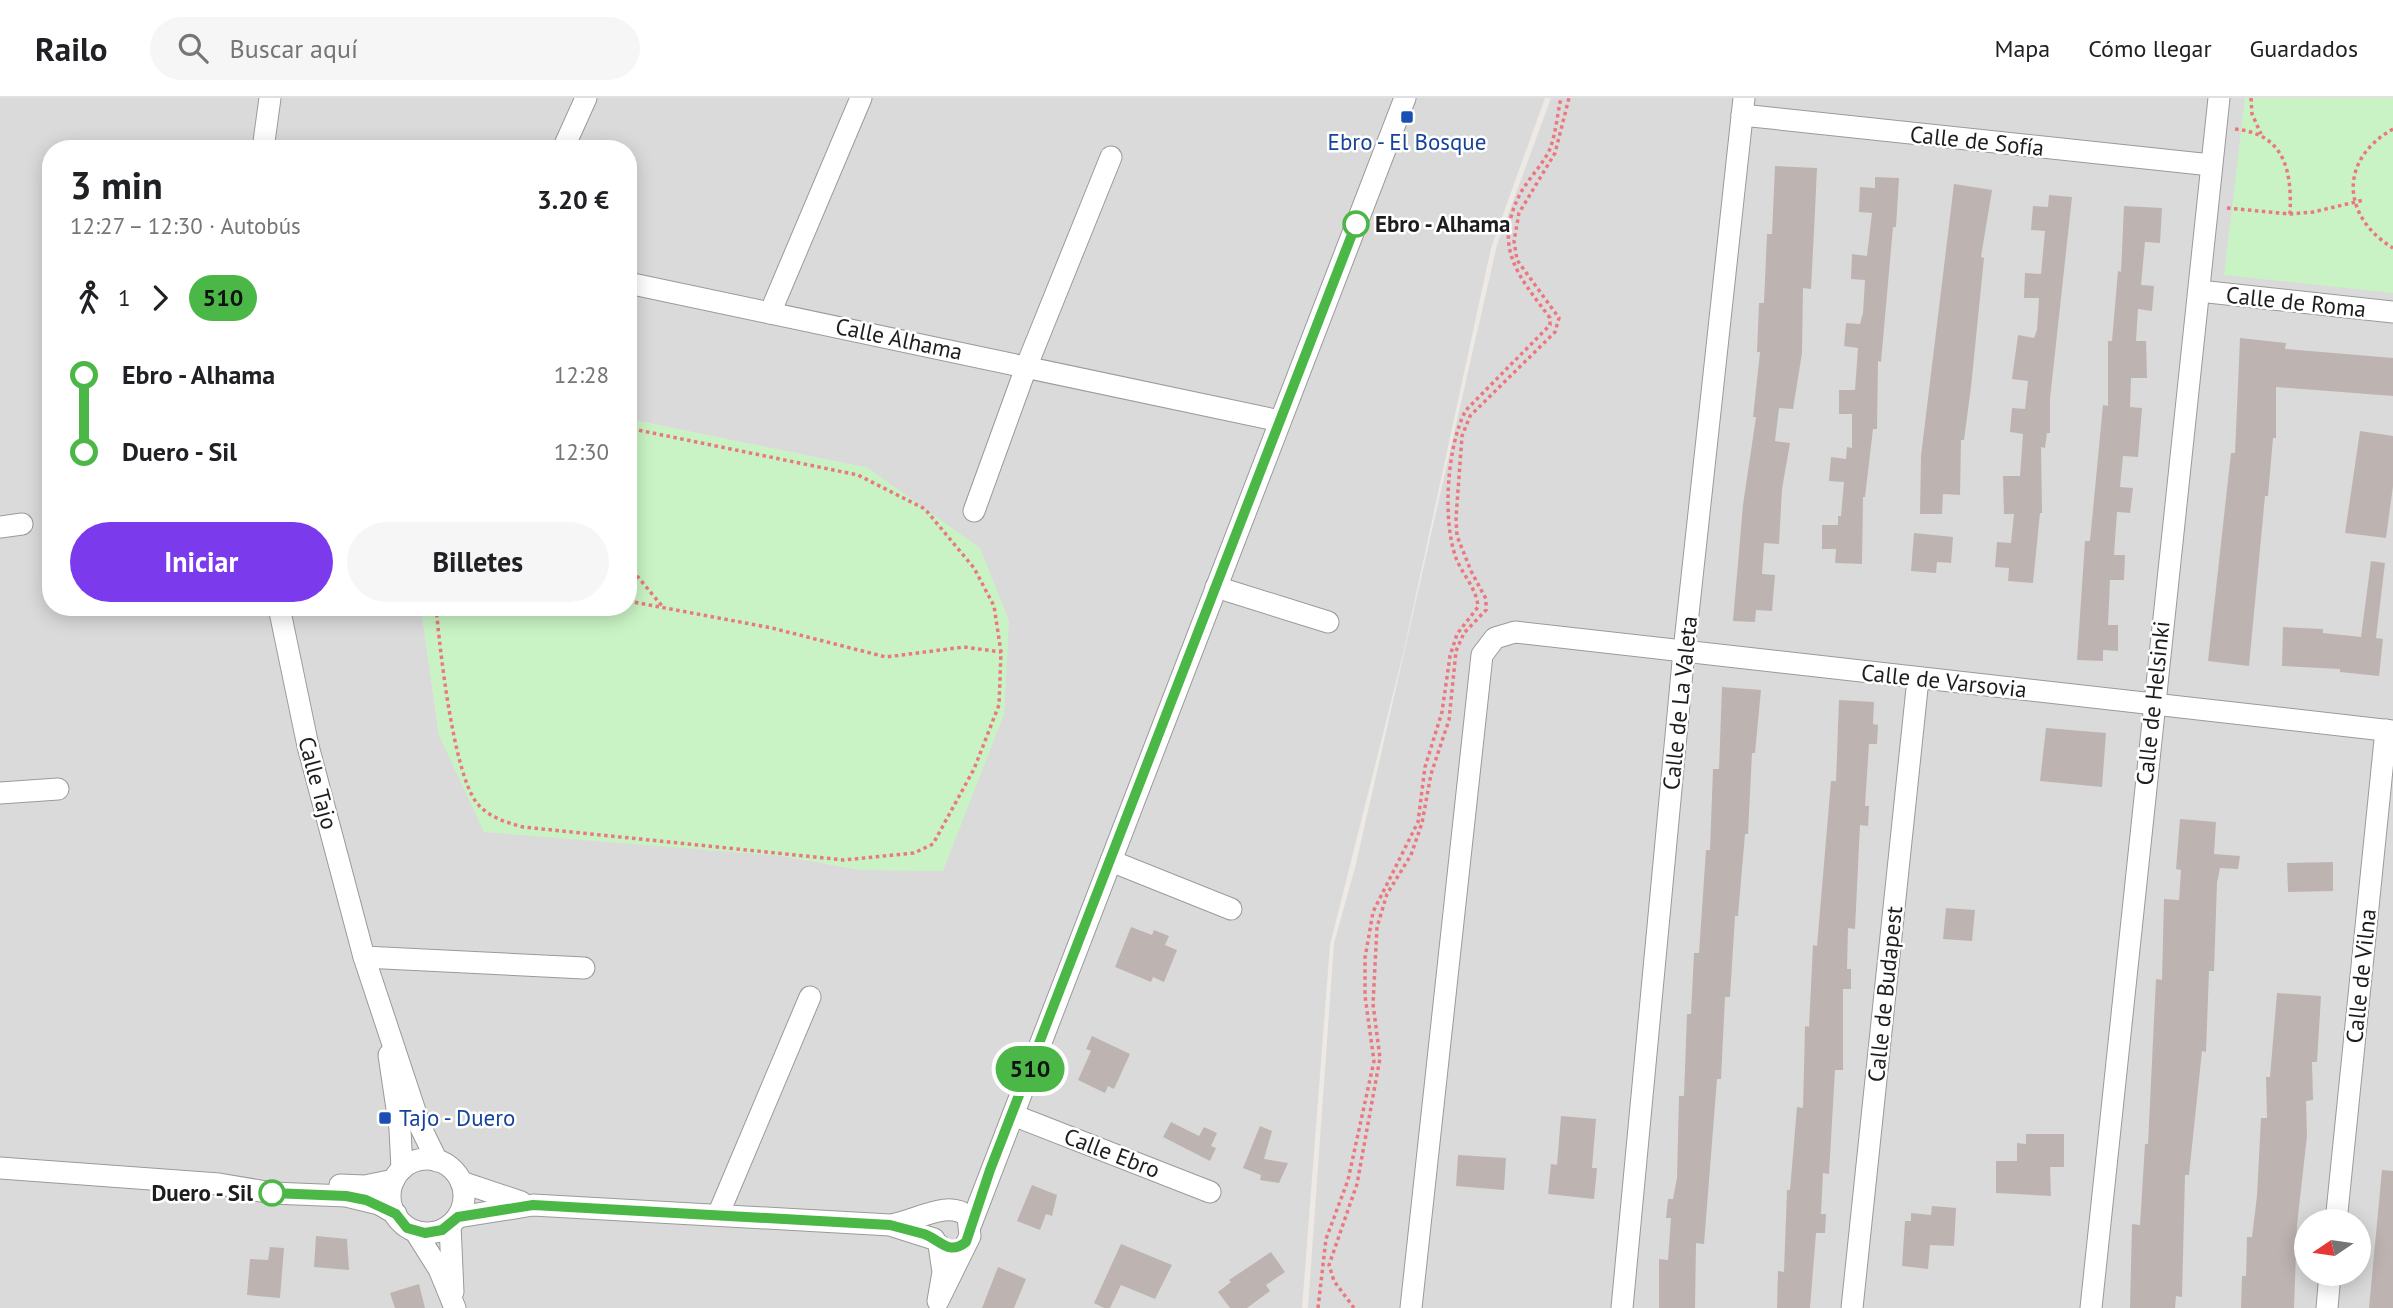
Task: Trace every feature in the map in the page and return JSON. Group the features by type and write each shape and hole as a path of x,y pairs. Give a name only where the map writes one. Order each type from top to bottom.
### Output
{"street":[{"path":"264,140 270,98"},
{"path":"567,140 586,98"},
{"path":"770,313 861,98"},
{"path":"937,1304 969,1233 990,1170 1405,98"},
{"name":"Calle de Helsinki","path":"2091,1308 2152,702 2199,291 2218,200 2211,165 2219,98"},
{"name":"Calle de Sofía","path":"1743,107 2211,165"},
{"name":"Calle de La Valeta","path":"1622,1308 1684,651 1743,107"},
{"path":"974,511 1027,365 1111,157"},
{"name":"Calle Alhama","path":"637,285 1027,365 1280,421"},
{"name":"Calle de Roma","path":"2199,291 2393,312"},
{"path":"0,527 22,524"},
{"path":"1216,587 1328,622"},
{"name":"Calle Tajo","path":"281,616 308,746 364,957 385,1025 405,1073 420,1126 437,1161"},
{"name":"Calle de Varsovia","path":"1411,1308 1482,655 1495,638 1515,632 2390,730"},
{"name":"Calle de Budapest","path":"1852,1308 1919,679"},
{"name":"Calle de Vilna","path":"2337,1209 2390,730"},
{"path":"0,793 58,789"},
{"path":"1111,861 1231,909"},
{"path":"364,957 584,968"},
{"path":"718,1216 810,997"},
{"name":"Calle Tajo","path":"385,1025 400,1129 398,1174"},
{"name":"Calle Ebro","path":"1013,1115 1210,1192"},
{"path":"219,1184 278,1182 365,1186 398,1174 425,1159 437,1161 451,1169 461,1182 464,1194 454,1221 454,1305"},
{"path":"0,1168 219,1184 272,1193 346,1196 379,1204 396,1214"},
{"path":"937,1304 943,1272 933,1220 971,1195 990,1170"},
{"path":"398,1174 390,1192 396,1214 400,1222 415,1231 434,1233 454,1221 533,1205"},
{"path":"461,1182 533,1205 890,1225 953,1248 969,1233"},
{"path":"890,1225 946,1210 968,1216 969,1233"},
{"path":"415,1231 439,1269 454,1305"},
{"path":"2327,1308 2329,1286"}],"path":[{"path":"1318,1308 1326,1239 1348,1180 1374,1061 1365,996 1365,958 1373,912 1418,822 1425,767 1442,712 1450,656 1457,634 1478,607 1450,542 1447,521 1458,425 1466,410 1550,325 1550,318 1518,276 1508,253 1507,237 1509,222 1519,196 1549,151 1561,98"},
{"path":"1354,1308 1334,1281 1329,1265 1357,1184 1380,1058 1373,1004 1377,927 1387,894 1410,855 1422,823 1440,738 1449,720 1456,651 1464,633 1486,610 1486,599 1457,536 1455,518 1462,436 1470,416 1555,332 1559,318 1517,260 1514,241 1519,213 1555,153 1569,98"},
{"path":"2251,98 2252,114 2261,134 2286,163 2292,182 2290,214"},
{"path":"2231,139 2233,118"},
{"path":"2232,129 2261,134"},
{"path":"2393,129 2374,141 2361,158 2353,178 2355,202 2361,220 2375,237 2393,248"},
{"path":"2218,200 2290,214 2313,212 2364,200"},
{"path":"437,616 460,769 477,803 498,820 523,827 844,860 914,853 933,844 974,769 999,705 1001,652 994,606 974,568 925,509 858,475 637,430"},
{"path":"637,576 663,608"},
{"path":"637,603 772,628 886,657 964,647 1001,652"}],"shaded area":[{"path":"0,98 1545,98 1491,248 1404,650 1330,945 1302,1308 0,1308"},
{"path":"1551,98 2393,98 2393,1308 1308,1308 1334,943 1355,868 1497,245"}],"green space":[{"path":"2245,98 2393,98 2393,293 2224,275"},
{"path":"637,421 868,468 980,548 1009,621 1004,714 943,871 861,870 783,856 484,832 439,735 422,616 637,616"}],"building":[{"path":"1775,166 1817,168 1811,289 1803,288 1802,353 1793,409 1779,408 1775,441 1790,443 1782,489 1779,544 1764,543 1762,574 1775,575 1772,611 1756,610 1755,622 1733,621 1743,505 1756,417 1753,417 1760,352 1757,352 1759,303 1764,303 1767,234 1772,234"},
{"path":"1875,177 1899,178 1881,362 1878,361 1877,429 1873,429 1863,497 1862,564 1835,563 1836,549 1822,549 1822,525 1838,525 1838,516 1841,516 1844,482 1829,481 1831,457 1846,459 1847,447 1852,448 1852,414 1839,414 1839,390 1855,390 1858,348 1844,346 1846,323 1860,324 1865,280 1851,279 1852,254 1867,256 1872,213 1859,212 1860,187 1875,188"},
{"path":"1954,184 1992,190 1981,257 1984,258 1971,387 1964,440 1961,440 1960,495 1943,494 1942,514 1920,514 1921,456"},
{"path":"2049,195 2072,197 2050,399 2050,433 2047,433 2045,448 2041,447 2042,513 2033,583 2008,581 2009,568 1995,567 1997,542 2011,543 2014,514 2004,514 2003,476 2020,476 2023,434 2010,432 2012,408 2025,409 2028,381 2012,379 2018,335 2034,338 2037,330 2039,298 2024,298 2025,273 2041,274 2045,231 2031,230 2033,206 2048,207"},
{"path":"2124,206 2162,208 2160,243 2145,242 2141,285 2154,286 2152,311 2138,309 2136,341 2146,341 2147,378 2131,378 2130,407 2142,408 2138,457 2123,456 2120,487 2133,488 2130,513 2117,512 2114,555 2125,555 2124,580 2110,580 2108,625 2118,625 2118,651 2103,650 2103,661 2077,660 2085,541 2090,541 2103,405 2108,406 2108,341 2112,341 2118,271 2121,272"},
{"path":"2240,338 2286,343 2285,349 2393,358 2393,396 2276,387 2276,438 2273,438 2268,496 2265,496 2249,666 2208,661 2231,453 2235,453"},
{"path":"2360,431 2393,436 2393,486 2386,538 2345,533"},
{"path":"1914,533 1953,537 1951,563 1937,562 1936,573 1911,571"},
{"path":"2371,561 2385,563 2376,638 2383,639 2379,676 2340,672 2340,669 2282,666 2283,627 2323,629 2323,633 2361,637"},
{"path":"1722,687 1761,690 1755,753 1752,753 1748,834 1745,834 1738,916 1735,916 1730,997 1725,997 1721,1079 1717,1079 1704,1244 1696,1243 1695,1308 1659,1308 1659,1259 1668,1260 1671,1218 1666,1218 1668,1199 1673,1199 1677,1178 1679,1096 1684,1096 1687,1014 1691,1014 1694,953 1699,953 1706,850 1710,850 1713,769 1719,769"},
{"path":"1839,700 1874,702 1873,724 1878,725 1877,744 1869,744 1865,806 1869,806 1868,826 1860,825 1855,929 1848,928 1847,969 1851,969 1851,989 1843,989 1843,1070 1835,1070 1829,1174 1823,1173 1821,1214 1826,1214 1825,1233 1816,1233 1810,1308 1777,1308 1778,1271 1784,1272 1787,1190 1790,1190 1797,1107 1803,1108 1805,1026 1809,1027 1813,945 1817,946 1831,781 1836,781"},
{"path":"2046,728 2106,733 2102,787 2040,781"},
{"path":"2180,819 2216,822 2214,854 2240,856 2238,869 2220,868 2217,883 2214,971 2209,971 2206,1052 2202,1051 2189,1175 2185,1175 2182,1297 2176,1296 2175,1308 2130,1308 2132,1224 2140,1225 2145,1144 2148,1144 2156,979 2162,980 2164,899 2179,900 2181,870 2176,869"},
{"path":"2333,862 2333,891 2288,892 2287,863"},
{"path":"1946,908 1975,910 1972,941 1943,939"},
{"path":"1131,927 1152,935 1154,930 1169,936 1165,945 1177,950 1164,982 1153,977 1151,982 1115,967"},
{"path":"2277,993 2321,996 2317,1062 2312,1062 2313,1100 2306,1101 2307,1136 2299,1209 2294,1209 2294,1308 2241,1308 2242,1276 2246,1276 2247,1237 2252,1237 2257,1196 2261,1118 2267,1118 2266,1077 2270,1077"},
{"path":"1092,1036 1130,1054 1114,1089 1108,1086 1105,1093 1078,1080 1091,1051 1086,1049"},
{"path":"1561,1116 1596,1119 1592,1168 1597,1168 1594,1199 1548,1194 1551,1164 1557,1165"},
{"path":"1171,1122 1199,1136 1204,1127 1217,1133 1211,1146 1216,1148 1210,1161 1163,1137"},
{"path":"1260,1126 1272,1131 1264,1159 1288,1163 1279,1183 1260,1180 1261,1175 1243,1168"},
{"path":"2026,1134 2064,1134 2064,1167 2050,1167 2051,1196 1996,1193 1996,1161 2017,1161 2017,1143 2026,1144"},
{"path":"1458,1155 1506,1158 1504,1190 1456,1186"},
{"path":"2382,1170 2393,1171 2393,1308 2369,1308"},
{"path":"1032,1185 1057,1195 1052,1216 1046,1214 1040,1230 1017,1221"},
{"path":"1932,1206 1956,1208 1954,1246 1930,1245 1928,1269 1902,1266 1905,1221 1911,1221 1911,1213 1931,1215"},
{"path":"316,1236 347,1239 349,1270 314,1267"},
{"path":"1121,1244 1172,1265 1155,1299 1121,1285 1110,1308 1104,1308 1094,1303"},
{"path":"270,1247 284,1248 280,1298 247,1295 250,1259 268,1260"},
{"path":"1271,1252 1285,1272 1266,1285 1270,1291 1247,1308 1230,1308 1218,1292 1231,1282 1229,1280"},
{"path":"998,1267 1026,1279 1014,1308 982,1308"},
{"path":"419,1284 425,1308 395,1308 390,1293"}],"bus line":[{"name":"510","path":"272,1193 346,1196 366,1200 396,1214 407,1228 425,1233 442,1230 458,1217 533,1205 890,1225 926,1235 946,1248 960,1246 966,1242 990,1170 1356,224"}],"place":[{"name":"Ebro - El Bosque","path":"1407,117"},
{"name":"Ebro - Alhama","path":"1356,224"},
{"name":"Tajo - Duero","path":"385,1118"},
{"name":"Duero - Sil","path":"272,1193"}]}
